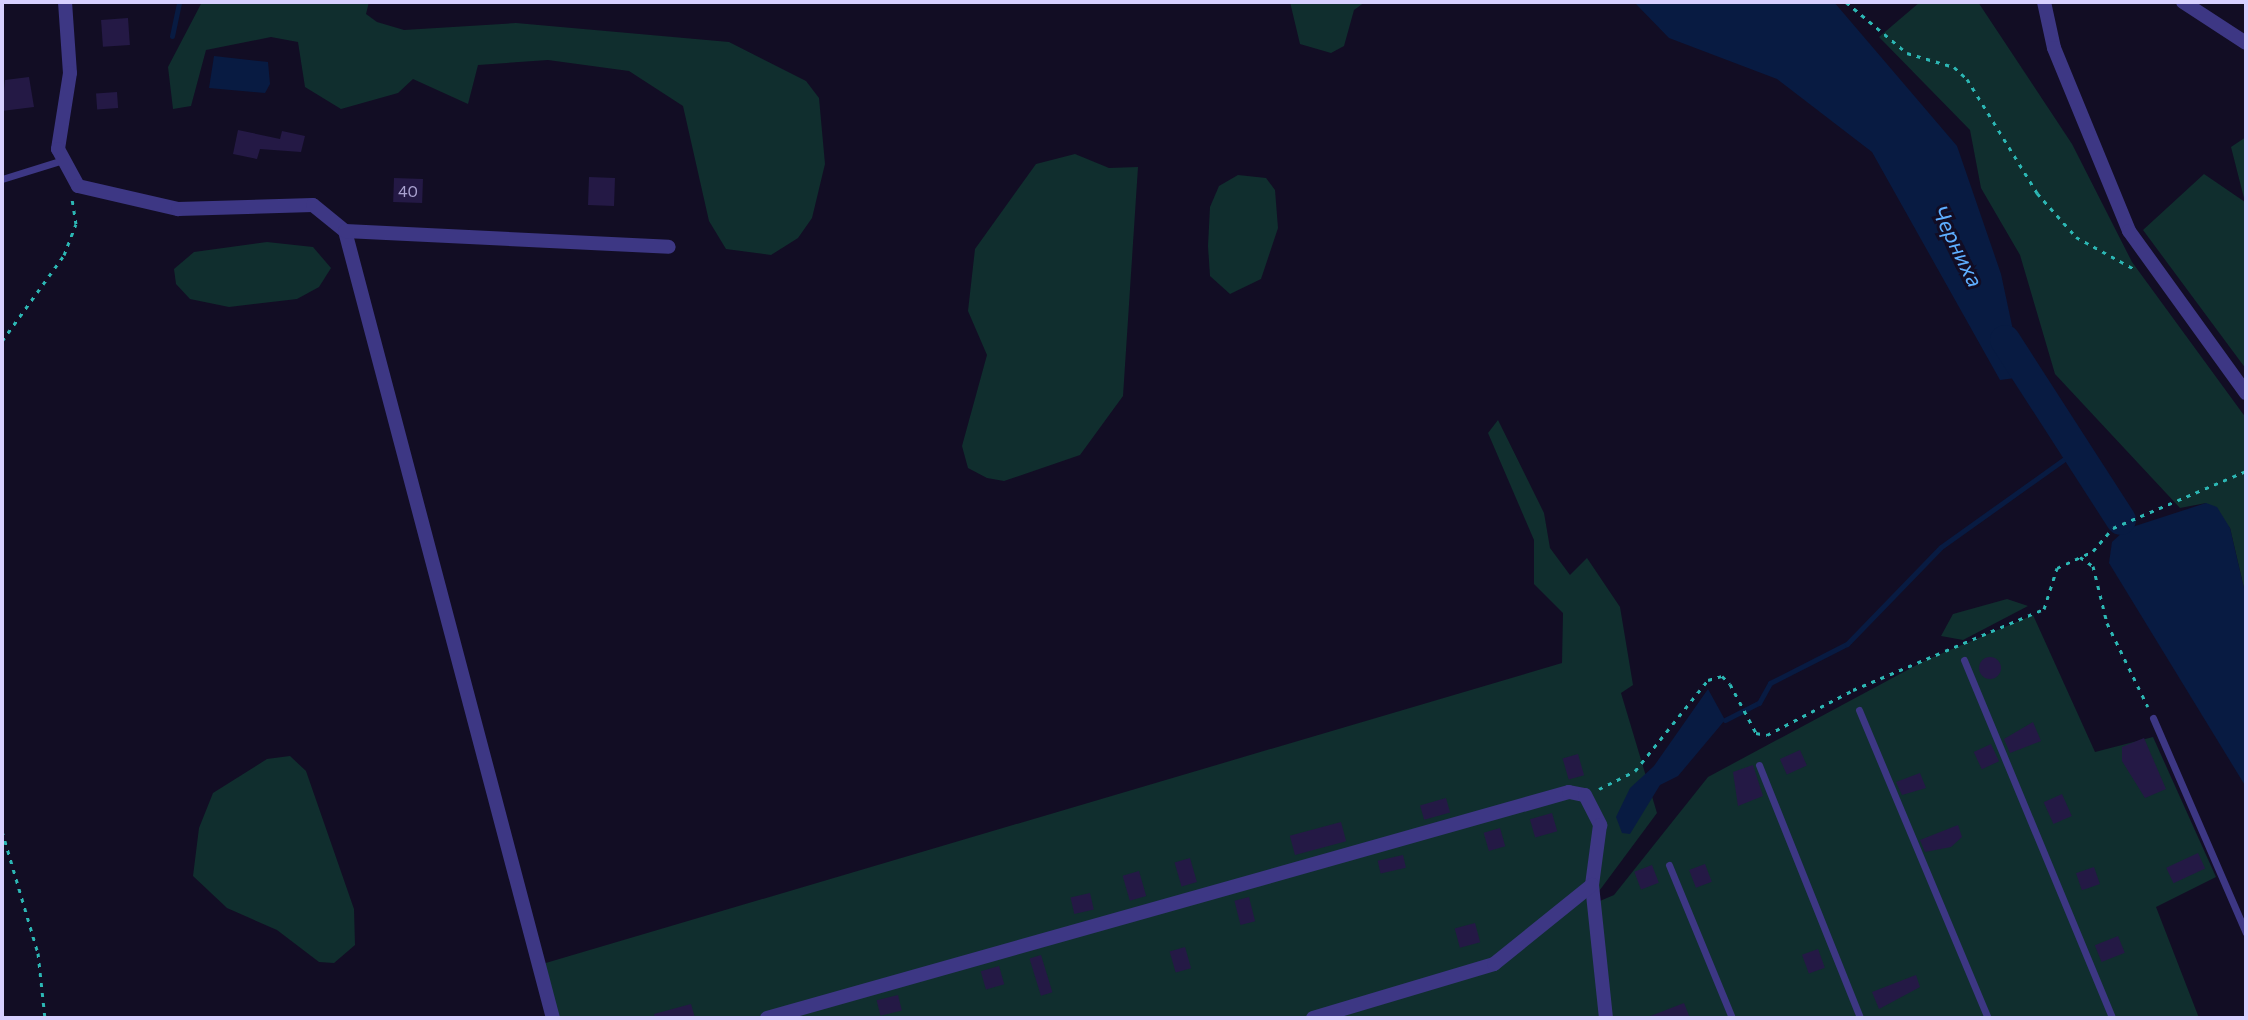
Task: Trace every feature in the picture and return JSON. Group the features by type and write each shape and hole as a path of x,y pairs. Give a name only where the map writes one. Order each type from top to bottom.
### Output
{"street":[{"path":"65,2 70,73 60,161 68,176 93,194 178,209 313,205 345,231 553,1018"},
{"path":"2044,2 2054,48 2129,231 2246,393"},
{"path":"2183,2 2246,43"},
{"path":"345,231 669,247"},
{"path":"767,1018 1569,792 1585,795 1600,825 1592,885 1606,1018"},
{"path":"1313,1018 1494,964 1592,885"}],"lane":[{"path":"2,179 60,161"},
{"path":"1964,660 2112,1018"},
{"path":"1859,710 1988,1018"},
{"path":"2153,718 2246,933"},
{"path":"1759,765 1860,1018"},
{"path":"1669,865 1732,1018"}],"path":[{"path":"1846,2 1907,53 1945,63 1967,79 2037,193 2076,237 2167,285"},
{"path":"2,341 72,235 68,176"},
{"path":"1585,795 1635,771 1708,680 1722,676 1730,684 1756,733 1767,735 1853,690 2044,609 2057,568 2080,557 2113,528 2246,471"},
{"path":"2080,557 2093,566 2107,623 2153,718"},
{"path":"2,831 38,953 45,1018"}],"green space":[{"path":"202,2 369,2 366,14 377,22 404,30 516,23 729,42 806,81 819,98 825,164 812,218 798,238 771,255 726,249 709,221 683,106 629,71 548,60 478,65 468,104 413,79 398,93 341,109 305,87 298,42 271,37 206,50 191,106 173,109 168,67"},
{"path":"1290,2 1365,2 1354,10 1344,46 1331,53 1300,44"},
{"path":"1920,2 1978,2 2072,144 2132,262 2246,418 2246,597 2230,528 2206,503 2180,508 2055,374 2020,255 1981,188 1970,130 1879,37"},
{"path":"2246,137 2246,369 2143,230 2204,174 2245,202 2231,147"},
{"path":"1075,154 1109,168 1138,167 1123,396 1080,455 1004,481 987,478 968,468 962,446 987,355 968,311 975,249 1036,164"},
{"path":"1238,175 1266,178 1275,190 1278,228 1261,279 1230,294 1210,276 1210,207 1219,186"},
{"path":"267,242 313,247 331,268 319,287 297,299 229,307 190,299 176,284 174,269 194,252"},
{"path":"1498,420 1544,513 1550,548 1570,575 1587,558 1620,607 1633,685 1621,693 1657,813 1588,906 1614,895 1708,777 1926,660 2033,615 2095,752 2153,737 2216,877 2156,907 2199,1018 550,1018 539,965 1562,663 1563,613 1534,584 1534,540 1488,433"},
{"path":"2007,599 2028,606 1963,640 1941,636 1953,614"},
{"path":"290,756 306,771 354,909 355,945 334,963 319,962 277,930 227,908 193,876 199,828 213,793 267,759"}],"water":[{"path":"1634,2 1834,2 1957,146 2001,274 2023,377 2000,380 1872,152 1777,79 1669,38"},
{"path":"214,56 268,62 270,84 265,93 209,88"},
{"path":"2206,503 2217,507 2230,528 2246,597 2246,787 2109,563 2112,542 2126,529"},
{"path":"1708,689 1725,720 1678,776 1660,785 1630,834 1622,833 1616,817 1630,788 1654,766"}],"building":[{"path":"128,18 130,45 103,47 101,20"},
{"path":"29,77 34,107 2,111 5,80"},
{"path":"117,92 118,108 97,109 96,93"},
{"path":"238,130 280,139 282,131 305,136 301,152 260,149 257,159 233,154"},
{"path":"589,177 615,178 614,206 588,205"},
{"path":"394,178 423,179 422,203 393,202"},
{"path":"1986,657 1994,657 2001,668 1994,679 1986,679 1979,672 1979,664"},
{"path":"2033,722 2041,741 2010,753 2004,739"},
{"path":"2144,738 2166,789 2145,798 2122,761 2122,747"},
{"path":"1991,744 1999,761 1982,769 1974,752"},
{"path":"1800,750 1807,766 1787,774 1780,759"},
{"path":"1578,754 1584,775 1569,780 1563,758"},
{"path":"1753,765 1763,796 1738,806 1733,772"},
{"path":"1920,773 1926,788 1902,795 1896,782"},
{"path":"2062,794 2072,816 2053,824 2044,802"},
{"path":"1446,798 1450,812 1424,820 1420,805"},
{"path":"1552,813 1557,831 1535,838 1530,819"},
{"path":"1341,822 1346,841 1295,855 1290,836"},
{"path":"1958,825 1962,837 1951,847 1925,852 1920,840"},
{"path":"1500,828 1505,846 1489,851 1484,833"},
{"path":"2198,853 2205,868 2173,883 2166,868"},
{"path":"1403,855 1406,868 1381,874 1378,861"},
{"path":"1190,858 1197,882 1182,886 1175,862"},
{"path":"1705,864 1712,882 1696,888 1689,870"},
{"path":"1652,865 1659,883 1641,890 1634,872"},
{"path":"2094,867 2100,884 2082,890 2076,873"},
{"path":"1139,871 1146,896 1130,901 1123,876"},
{"path":"1090,893 1094,910 1074,914 1071,897"},
{"path":"1249,897 1255,921 1240,925 1234,901"},
{"path":"1475,923 1480,942 1460,948 1455,928"},
{"path":"2118,936 2125,953 2102,962 2095,945"},
{"path":"1185,947 1191,968 1176,973 1170,951"},
{"path":"1818,949 1825,968 1809,974 1802,955"},
{"path":"1041,955 1052,992 1041,996 1030,959"},
{"path":"999,966 1004,984 986,990 981,971"},
{"path":"1916,975 1920,987 1879,1009 1872,992"},
{"path":"898,995 902,1011 881,1016 877,1000"},
{"path":"1684,1003 1690,1018 1648,1018 1648,1017"},
{"path":"691,1004 695,1018 655,1018 654,1014"}],"waterway":[{"path":"172,36 179,2"},
{"name":"Черниха","path":"2005,340 2121,520"},
{"path":"1725,720 1759,703 1770,683 1847,644 1941,547 2074,452"}]}
